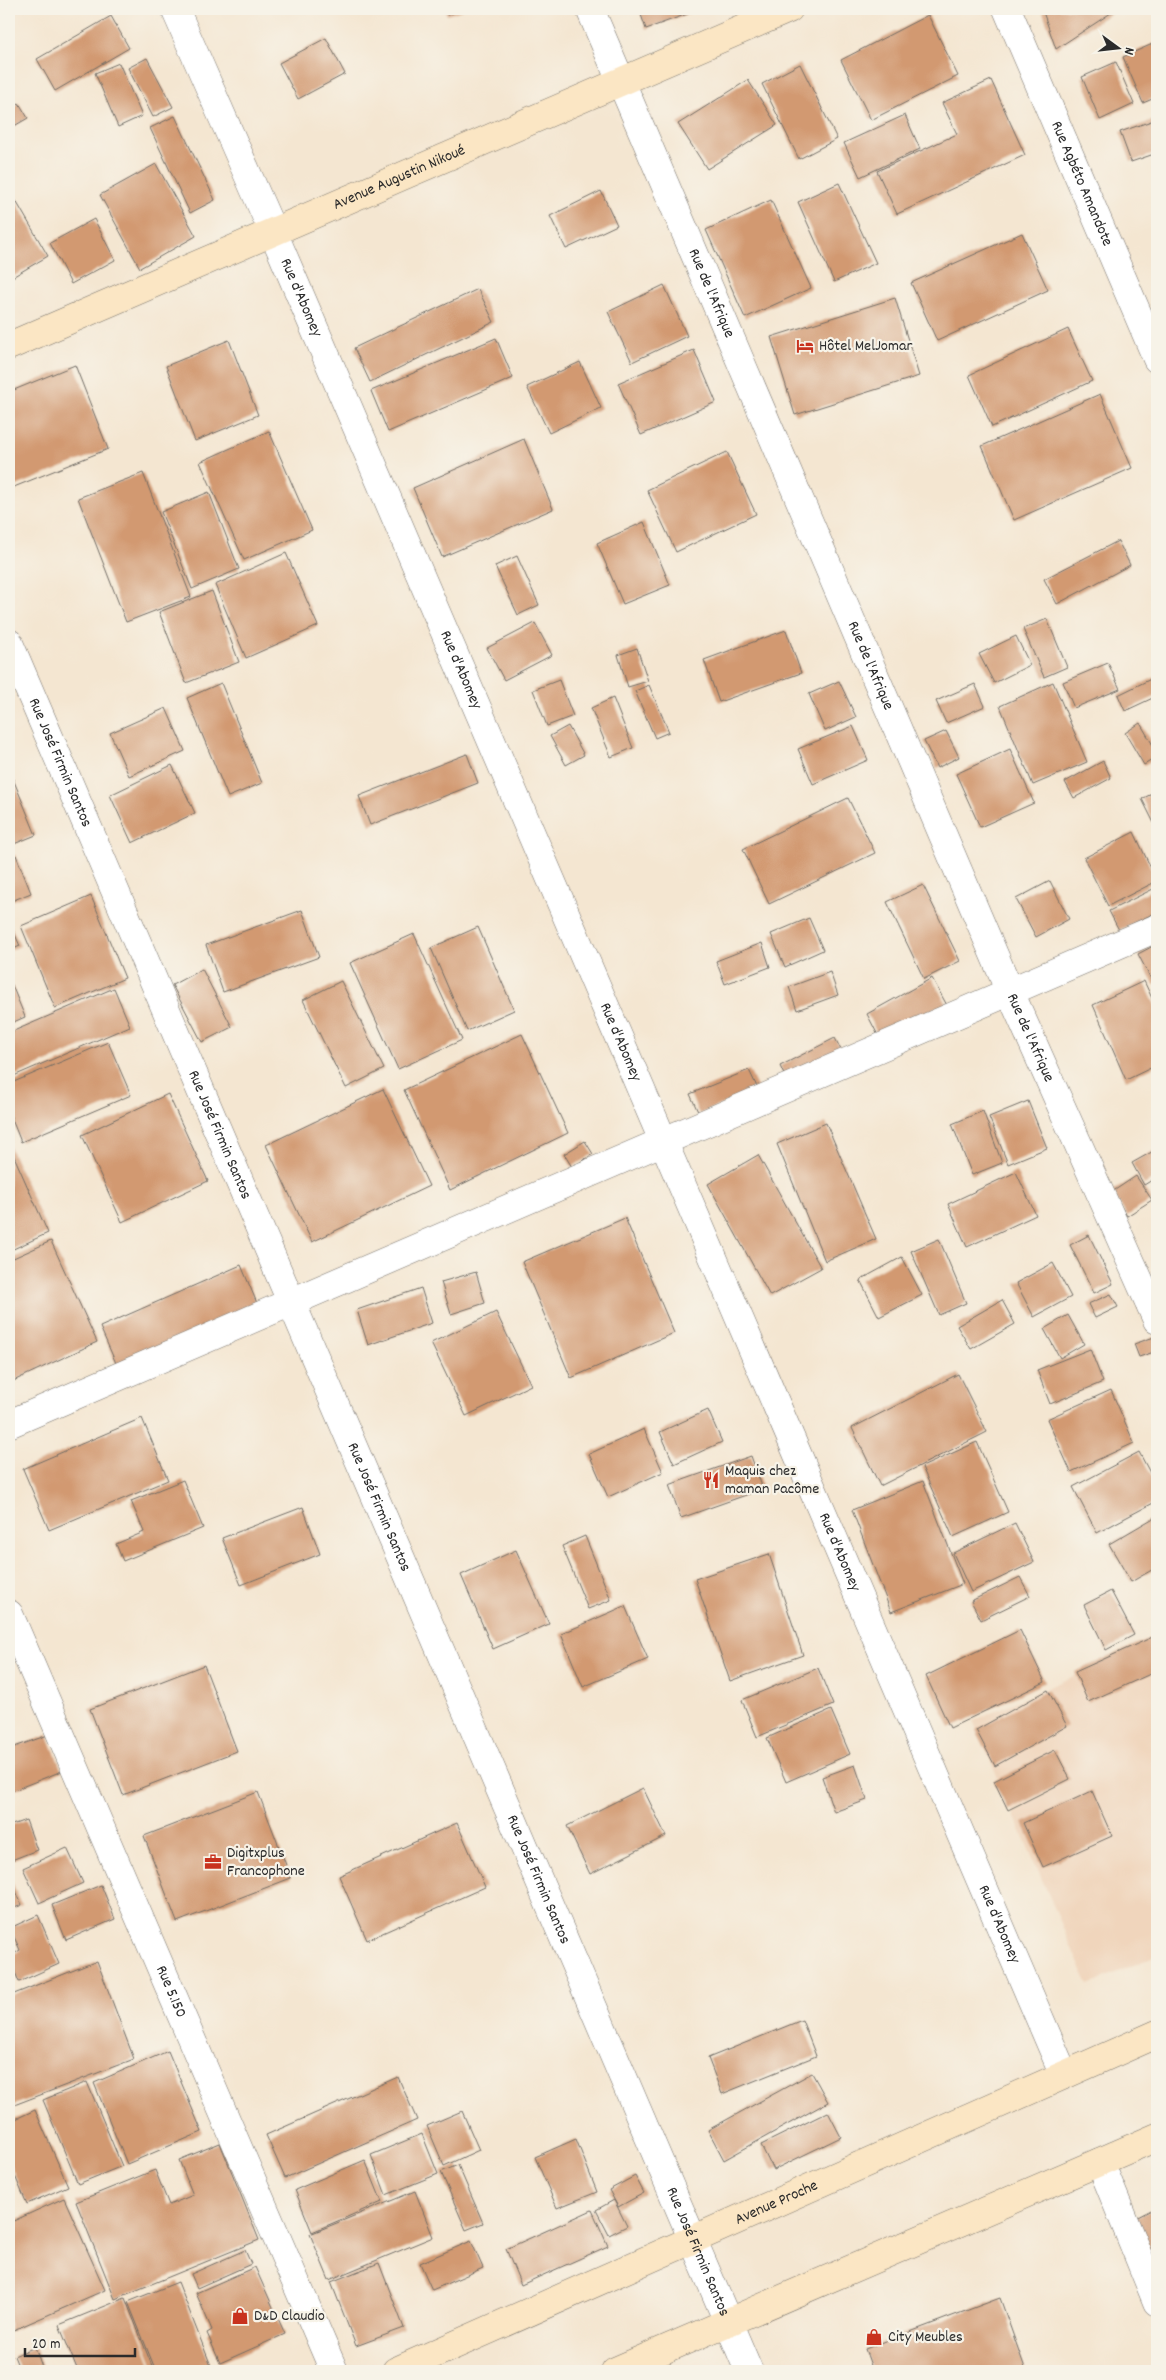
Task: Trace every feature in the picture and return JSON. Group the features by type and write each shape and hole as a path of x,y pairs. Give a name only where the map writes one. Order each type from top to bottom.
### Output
{"street":[{"name":"Rue d'Abomey","path":"175,9 273,232 1064,2075"},
{"name":"Rue de l'Afrique","path":"590,9 1010,992 1157,1320"},
{"name":"Avenue Augustin Nikoué","path":"9,346 790,9"},
{"name":"Rue Agbéto Amandote","path":"1007,9 1157,359"},
{"name":"Rue José Firmin Santos","path":"9,643 749,2371"},
{"path":"9,1424 1157,928"},
{"name":"Rue 5.150","path":"9,1614 334,2371"},
{"name":"Avenue Proche","path":"396,2371 1157,2034"},
{"path":"614,2371 1157,2137"},
{"path":"1100,2162 1157,2302"}],"shaded area":[{"path":"1157,1639 1157,1955 1088,1985 973,1721"}],"building":[{"path":"445,9 464,9 447,15"},
{"path":"639,9 701,9 646,29"},
{"path":"1042,9 1117,9 1056,49"},
{"path":"928,15 958,76 871,120 841,60"},
{"path":"111,16 129,48 55,91 37,59"},
{"path":"326,38 345,74 298,99 279,63"},
{"path":"1157,42 1157,97 1143,103 1123,57"},
{"path":"147,58 173,107 153,117 128,68"},
{"path":"1116,62 1134,104 1100,120 1082,77"},
{"path":"119,63 142,116 118,127 95,73"},
{"path":"800,64 837,139 799,159 762,84"},
{"path":"748,80 777,125 707,169 678,124"},
{"path":"991,80 1025,155 897,214 877,171 957,134 942,103"},
{"path":"19,103 28,118 9,129 9,109"},
{"path":"905,115 920,149 860,177 844,143"},
{"path":"175,116 215,200 190,213 150,128"},
{"path":"1157,119 1157,153 1131,162 1120,132"},
{"path":"156,164 196,236 140,268 100,195"},
{"path":"839,183 876,263 834,282 798,202"},
{"path":"9,189 48,256 9,279"},
{"path":"601,191 617,225 566,249 550,216"},
{"path":"771,200 811,288 745,318 706,230"},
{"path":"94,219 115,260 71,284 50,243"},
{"path":"1022,233 1048,290 937,341 911,283"},
{"path":"664,285 687,336 632,362 608,312"},
{"path":"478,289 494,322 370,382 354,348"},
{"path":"895,298 919,376 795,415 771,337"},
{"path":"1068,329 1092,381 992,427 969,375"},
{"path":"496,338 513,378 388,432 371,391"},
{"path":"229,340 258,415 195,441 166,366"},
{"path":"694,350 716,402 641,435 618,383"},
{"path":"580,362 601,408 549,433 527,387"},
{"path":"75,365 108,449 9,489 9,392"},
{"path":"1100,394 1132,468 1014,520 982,446"},
{"path":"269,431 312,530 244,560 200,462"},
{"path":"524,439 553,509 442,557 413,488"},
{"path":"727,452 756,514 676,552 647,490"},
{"path":"143,473 191,597 126,622 78,498"},
{"path":"209,492 239,569 192,589 161,512"},
{"path":"644,522 670,585 623,604 597,543"},
{"path":"1118,541 1130,565 1057,604 1044,579"},
{"path":"286,553 318,626 246,658 215,585"},
{"path":"517,556 539,605 518,615 495,566"},
{"path":"212,591 239,662 186,683 159,612"},
{"path":"1047,619 1067,667 1044,677 1023,629"},
{"path":"535,623 552,655 504,680 487,648"},
{"path":"786,630 801,673 719,702 704,660"},
{"path":"1016,636 1030,665 994,683 979,654"},
{"path":"637,648 648,681 628,687 618,655"},
{"path":"1108,663 1120,689 1074,708 1063,682"},
{"path":"1157,676 1157,696 1125,711 1118,695"},
{"path":"559,680 573,716 547,726 533,690"},
{"path":"839,681 856,717 825,731 809,694"},
{"path":"1053,682 1087,762 1033,785 1000,706"},
{"path":"221,683 262,783 228,797 187,698"},
{"path":"975,684 985,706 946,723 936,701"},
{"path":"649,685 669,732 655,738 635,691"},
{"path":"613,698 633,748 611,757 591,708"},
{"path":"166,708 185,751 129,776 110,733"},
{"path":"1140,723 1157,752 1157,757 1144,765 1125,733"},
{"path":"568,726 584,755 566,765 550,736"},
{"path":"853,726 868,760 813,784 798,749"},
{"path":"946,731 959,757 937,768 924,741"},
{"path":"1010,749 1034,803 980,827 956,774"},
{"path":"467,754 478,783 370,825 359,796"},
{"path":"1103,761 1111,778 1074,798 1065,782"},
{"path":"172,765 195,813 132,843 110,795"},
{"path":"9,769 36,835 9,846"},
{"path":"1157,791 1157,829 1142,799"},
{"path":"848,798 875,853 769,904 743,849"},
{"path":"1134,832 1157,881 1108,906 1084,858"},
{"path":"16,855 31,893 9,902 9,857"},
{"path":"1050,881 1069,919 1036,937 1016,899"},
{"path":"923,885 960,961 924,979 887,902"},
{"path":"1157,887 1157,912 1119,930 1109,911"},
{"path":"91,896 125,978 55,1008 21,926"},
{"path":"302,910 319,957 223,992 206,945"},
{"path":"809,918 823,950 785,967 771,934"},
{"path":"9,921 20,946 9,951"},
{"path":"478,927 514,1010 467,1031 431,948"},
{"path":"414,934 462,1040 398,1069 350,963"},
{"path":"762,943 770,967 725,984 716,961"},
{"path":"1157,944 1157,984 1154,985 1138,954"},
{"path":"202,969 232,1027 202,1042 172,985"},
{"path":"830,972 838,995 797,1010 789,987"},
{"path":"9,978 25,1017 9,1024"},
{"path":"932,978 949,1009 883,1045 867,1014"},
{"path":"341,981 384,1069 346,1088 303,1000"},
{"path":"1144,981 1157,1009 1157,1065 1126,1080 1093,1005"},
{"path":"114,988 130,1026 9,1078 9,1033"},
{"path":"522,1034 568,1133 450,1190 404,1090"},
{"path":"835,1038 847,1062 791,1090 780,1066"},
{"path":"108,1042 131,1095 21,1142 9,1112 9,1084"},
{"path":"749,1070 758,1089 699,1114 690,1094"},
{"path":"383,1089 429,1186 312,1242 266,1145"},
{"path":"168,1094 208,1181 122,1222 82,1135"},
{"path":"1028,1101 1047,1148 1008,1164 989,1117"},
{"path":"983,1111 1002,1163 972,1175 952,1124"},
{"path":"826,1123 876,1239 825,1261 777,1144"},
{"path":"585,1141 593,1154 572,1167 564,1154"},
{"path":"9,1145 48,1233 9,1251"},
{"path":"1157,1149 1157,1177 1144,1185 1132,1163"},
{"path":"758,1155 821,1268 770,1296 708,1184"},
{"path":"1016,1172 1036,1215 967,1247 948,1204"},
{"path":"1136,1176 1152,1200 1127,1216 1112,1192"},
{"path":"625,1218 674,1333 571,1378 522,1262"},
{"path":"1089,1235 1113,1284 1094,1293 1070,1245"},
{"path":"939,1239 966,1303 939,1315 911,1251"},
{"path":"51,1241 97,1342 9,1383 9,1260"},
{"path":"902,1257 922,1295 879,1317 860,1280"},
{"path":"1053,1263 1071,1297 1034,1317 1016,1283"},
{"path":"241,1265 259,1308 119,1370 100,1327"},
{"path":"476,1272 485,1303 451,1314 441,1282"},
{"path":"421,1288 432,1323 368,1345 357,1310"},
{"path":"1111,1294 1118,1307 1095,1318 1088,1304"},
{"path":"1002,1300 1015,1324 971,1349 957,1326"},
{"path":"496,1312 531,1385 466,1416 431,1343"},
{"path":"1068,1315 1084,1344 1060,1358 1044,1329"},
{"path":"1157,1336 1157,1351 1139,1357 1134,1344"},
{"path":"1090,1349 1103,1382 1050,1404 1037,1370"},
{"path":"958,1374 987,1432 880,1486 852,1428"},
{"path":"1111,1390 1134,1443 1071,1472 1047,1419"},
{"path":"708,1410 722,1442 674,1464 660,1432"},
{"path":"142,1418 168,1480 49,1530 23,1469"},
{"path":"644,1429 663,1472 608,1497 589,1454"},
{"path":"977,1442 1008,1512 953,1537 922,1467"},
{"path":"1139,1452 1157,1486 1157,1501 1097,1533 1073,1487"},
{"path":"751,1456 763,1489 681,1518 669,1485"},
{"path":"183,1480 203,1528 123,1561 116,1544 144,1532 131,1501"},
{"path":"923,1481 963,1584 891,1612 852,1510"},
{"path":"303,1507 320,1554 241,1585 222,1538"},
{"path":"1157,1516 1157,1567 1131,1582 1109,1544"},
{"path":"1015,1523 1034,1562 971,1592 953,1553"},
{"path":"585,1536 611,1600 588,1609 562,1546"},
{"path":"516,1550 549,1624 493,1649 461,1575"},
{"path":"769,1554 803,1655 730,1681 695,1579"},
{"path":"1020,1577 1030,1596 981,1620 971,1601"},
{"path":"1111,1591 1134,1635 1106,1650 1084,1605"},
{"path":"625,1606 648,1659 583,1687 561,1634"},
{"path":"1020,1630 1045,1682 950,1728 926,1676"},
{"path":"1157,1635 1157,1671 1088,1702 1075,1672"},
{"path":"204,1665 237,1751 123,1795 90,1709"},
{"path":"818,1668 833,1705 757,1737 742,1700"},
{"path":"1048,1690 1067,1726 995,1766 976,1730"},
{"path":"831,1710 850,1754 786,1782 767,1738"},
{"path":"48,1735 62,1771 9,1792 9,1749"},
{"path":"1055,1750 1070,1779 1008,1810 994,1781"},
{"path":"855,1765 867,1800 834,1812 822,1777"},
{"path":"643,1788 666,1836 590,1874 567,1826"},
{"path":"1092,1791 1112,1836 1043,1867 1023,1823"},
{"path":"258,1792 291,1878 177,1922 144,1836"},
{"path":"26,1820 37,1850 9,1861 9,1826"},
{"path":"457,1823 485,1887 367,1940 339,1876"},
{"path":"67,1848 83,1883 39,1903 23,1868"},
{"path":"9,1875 22,1905 9,1910"},
{"path":"101,1885 115,1919 66,1940 52,1905"},
{"path":"38,1915 59,1964 19,1982 9,1957 20,1950 10,1928"},
{"path":"97,1961 134,2059 9,2107 9,1996"},
{"path":"802,2020 816,2056 722,2094 708,2058"},
{"path":"168,2051 202,2132 127,2164 94,2083"},
{"path":"812,2073 828,2102 724,2160 708,2130"},
{"path":"398,2077 417,2120 285,2178 266,2135"},
{"path":"87,2082 122,2166 78,2184 43,2100"},
{"path":"35,2110 68,2186 27,2204 9,2162 9,2122"},
{"path":"462,2111 479,2150 444,2166 427,2126"},
{"path":"828,2112 841,2137 773,2170 761,2145"},
{"path":"422,2134 438,2174 386,2195 371,2155"},
{"path":"576,2139 597,2192 557,2208 535,2157"},
{"path":"220,2143 259,2240 115,2299 76,2202 155,2170 169,2205 193,2195 179,2160"},
{"path":"365,2160 382,2202 312,2232 295,2190"},
{"path":"458,2165 483,2223 466,2230 441,2172"},
{"path":"635,2176 644,2193 618,2207 609,2190"},
{"path":"415,2191 433,2237 329,2280 310,2234"},
{"path":"64,2198 105,2290 9,2332 9,2223"},
{"path":"614,2200 627,2226 609,2235 596,2210"},
{"path":"1157,2207 1157,2270 1132,2220"},
{"path":"592,2210 608,2246 521,2285 506,2249"},
{"path":"471,2241 483,2268 432,2290 420,2263"},
{"path":"245,2250 251,2264 197,2288 191,2274"},
{"path":"379,2263 404,2328 356,2346 331,2282"},
{"path":"255,2267 285,2334 220,2363 207,2333 212,2330 196,2293"},
{"path":"178,2282 213,2371 156,2371 128,2302"},
{"path":"125,2298 154,2371 78,2371 59,2325"},
{"path":"1000,2298 1026,2371 873,2371 865,2349"},
{"path":"35,2347 42,2367 33,2371 20,2371 14,2356"}],"place":[{"name":"Hôtel MelJomar","path":"805,346"},
{"name":"Maquis chez maman Pacôme","path":"711,1480"},
{"name":"Digitxplus Francophone","path":"213,1862"},
{"name":"D&D Claudio","path":"240,2316"},
{"name":"City Meubles","path":"874,2337"}]}
